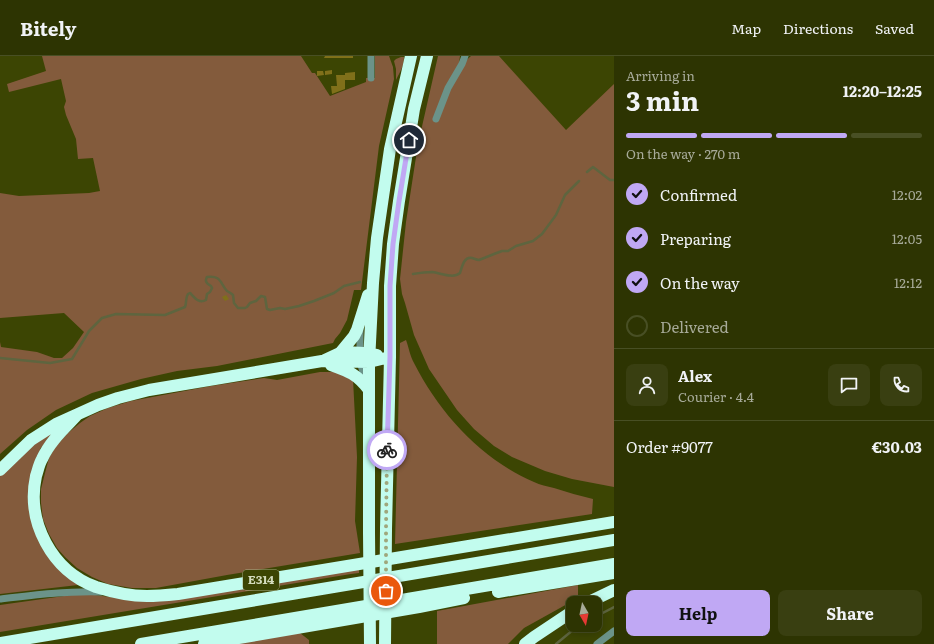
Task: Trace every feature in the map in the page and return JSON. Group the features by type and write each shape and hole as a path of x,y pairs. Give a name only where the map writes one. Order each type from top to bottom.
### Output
{"highway":[{"path":"370,644 369,390 365,357 377,238 390,150 411,56"},
{"path":"386,644 386,529 390,286 393,244 399,201 414,109 427,56"},
{"path":"360,318 373,283"},
{"name":"E314","path":"322,361 340,353 354,336 360,318"},
{"name":"E314","path":"340,353 365,357"},
{"name":"E314","path":"0,470 31,440 56,424 98,405 118,398 149,390 322,361 365,357 390,357"},
{"path":"322,361 347,371 360,379 369,390"},
{"name":"E314","path":"78,414 51,443 41,460 35,483 35,513 40,531 48,548 67,570 80,580 96,587 119,593 146,596 178,594 614,522"},
{"name":"E314","path":"0,643 614,540"},
{"path":"141,644 614,564"},
{"path":"204,644 614,573"},
{"path":"602,596 614,590"},
{"path":"525,644 566,616"}],"street":[{"path":"371,56 372,78"},
{"path":"436,119 448,88 465,56"},
{"path":"360,318 365,357"},
{"path":"0,599 40,594 83,592 119,593"},
{"path":"597,644 614,630"}],"shaded area":[{"path":"42,56 301,56 312,73 315,73 330,96 366,82 366,78 375,78 375,56 389,56 393,67 394,79 379,146 361,290 354,290 347,320 333,343 217,366 177,371 141,379 92,393 56,410 27,430 0,454 0,342 1,347 37,352 54,358 62,358 73,348 84,332 64,313 0,318 0,193 19,196 89,193 100,191 93,158 78,159 76,139 64,107 66,101 61,79 9,92 7,84 46,71"},
{"path":"438,56 460,56 459,63 461,65 471,56 499,56 566,130 614,84 614,487 572,479 545,471 512,457 494,446 474,429 457,410 429,369 414,335 402,294 400,279 406,222 418,144"},
{"path":"404,57 402,69 396,80 394,61"},
{"path":"406,340 413,360 424,382 436,400 449,417 480,448 515,472 539,484 593,499 592,514 395,544 400,343"},
{"path":"320,372 335,372 353,379 357,457 355,521 360,553 156,588 132,588 108,584 92,577 77,568 57,548 43,519 41,489 45,473 49,458 56,446 68,433 90,416 108,408 131,401 211,386 264,378 277,380"},
{"path":"57,427 40,449 32,520 78,585 0,594 0,475 46,433"},
{"path":"359,567 359,573 0,632 0,605 71,595 95,595 125,599"},
{"path":"578,585 578,596 566,596 566,605 524,628 508,644 437,644 437,611"},
{"path":"300,633 309,640 309,644 229,644"}],"building":[{"path":"325,56 353,56 353,58 324,58"},
{"path":"332,70 332,74 325,75 325,71"},
{"path":"317,71 323,71 324,75 317,76"},
{"path":"355,72 355,80 345,80 345,89 332,94 331,86 337,86 336,75 345,75 345,73"},
{"path":"226,295 229,299 225,301 222,297"}],"waterway":[{"path":"587,172 593,167 610,180 614,180"},
{"path":"413,274 432,272 454,276 460,273 465,260 469,258 479,260 533,241 542,234 556,215 565,195 579,181"},
{"path":"0,358 50,363 72,359 89,331 102,318 116,314 165,315 185,307 188,294 190,293 197,300 204,301 212,288 206,282 207,277 218,278 227,291 233,295 234,303 238,308 247,307 250,303 256,301 261,296 265,297 267,309 270,310 299,306 334,293 344,286 360,282"},
{"path":"602,613 614,607"},
{"path":"556,644 571,632"}],"way so far":[{"path":"386,591 387,450"}],"route":[{"path":"387,450 390,357 390,286 393,244 409,140"}]}
